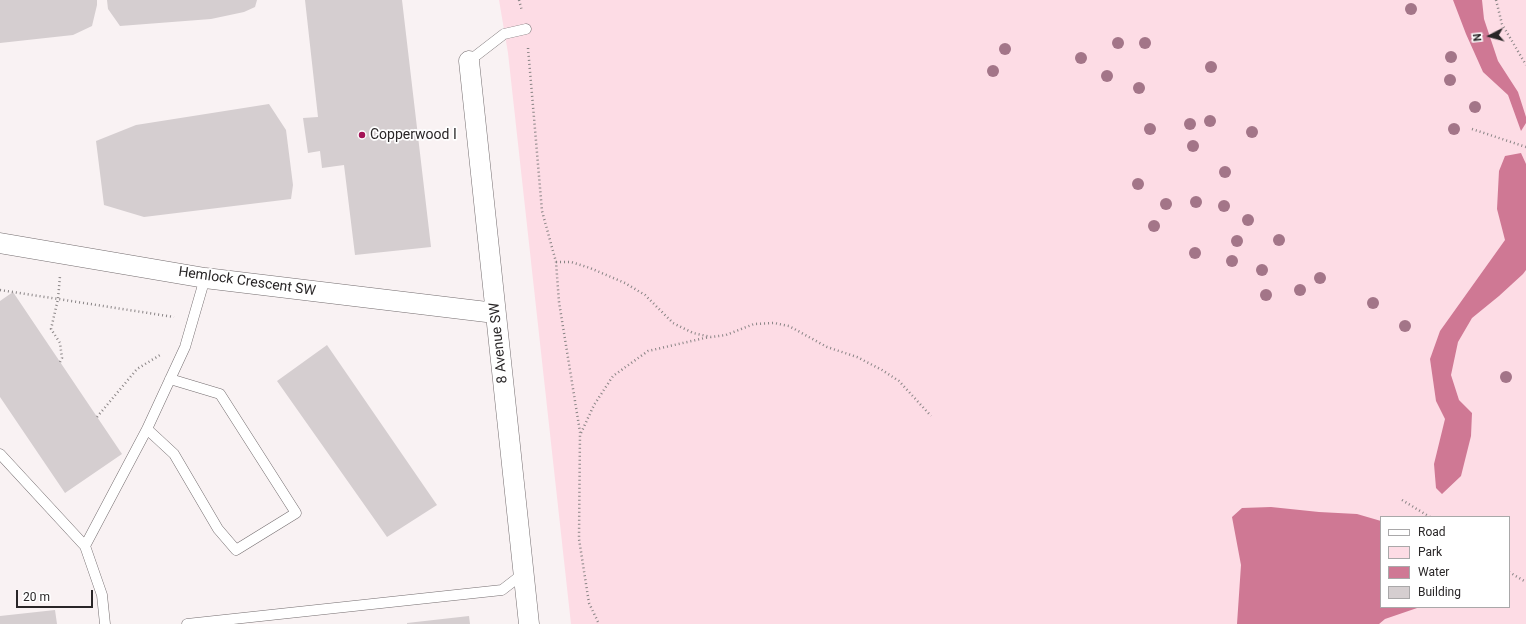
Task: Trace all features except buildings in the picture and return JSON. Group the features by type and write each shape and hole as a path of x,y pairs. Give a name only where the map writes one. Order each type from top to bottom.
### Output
{"street":[{"name":"8 Avenue SW","path":"469,61 529,624"},
{"name":"Hemlock Crescent SW","path":"0,243 205,278 495,313"}],"lane":[{"path":"469,61 504,34 526,29"},
{"path":"86,546 147,429 185,346 205,278"},
{"path":"147,429 174,454 218,529 236,550 296,514 220,394 170,379"},
{"path":"0,454 86,546 102,595 105,624"},
{"path":"187,624 502,590 524,573"}],"path":[{"path":"519,0 526,29 542,212 556,262 559,302 580,436 579,539 589,603 598,624"},
{"path":"1496,0 1502,24 1526,65"},
{"path":"1472,129 1526,147"},
{"path":"556,262 571,262 590,268 625,283 645,295 673,322 693,333 711,337"},
{"path":"0,290 180,318"},
{"path":"58,299 51,329 60,343 62,358 60,362"},
{"path":"580,436 594,405 613,376 648,351 726,335 754,324 774,323 789,326 827,347 857,357 882,370 898,381 930,416"},
{"path":"97,416 137,368 166,352"},
{"path":"1402,500 1428,516"},
{"path":"1510,573 1526,582"}],"green space":[{"path":"499,0 1526,0 1526,624 571,624 508,53"}],"water":[{"path":"1453,0 1482,0 1484,19 1498,61 1518,92 1526,117 1526,123 1521,131 1508,95 1483,72"},
{"path":"1521,153 1526,164 1526,270 1499,296 1472,318 1458,342 1451,375 1459,400 1472,413 1471,436 1461,476 1442,494 1436,488 1434,464 1445,419 1436,401 1430,359 1440,331 1505,240 1497,209 1499,171 1505,156"},
{"path":"1271,507 1357,514 1380,521 1380,608 1417,608 1385,619 1379,624 1237,624 1241,565 1232,517 1242,508"}],"place":[{"name":"Copperwood I","path":"362,135"}]}
